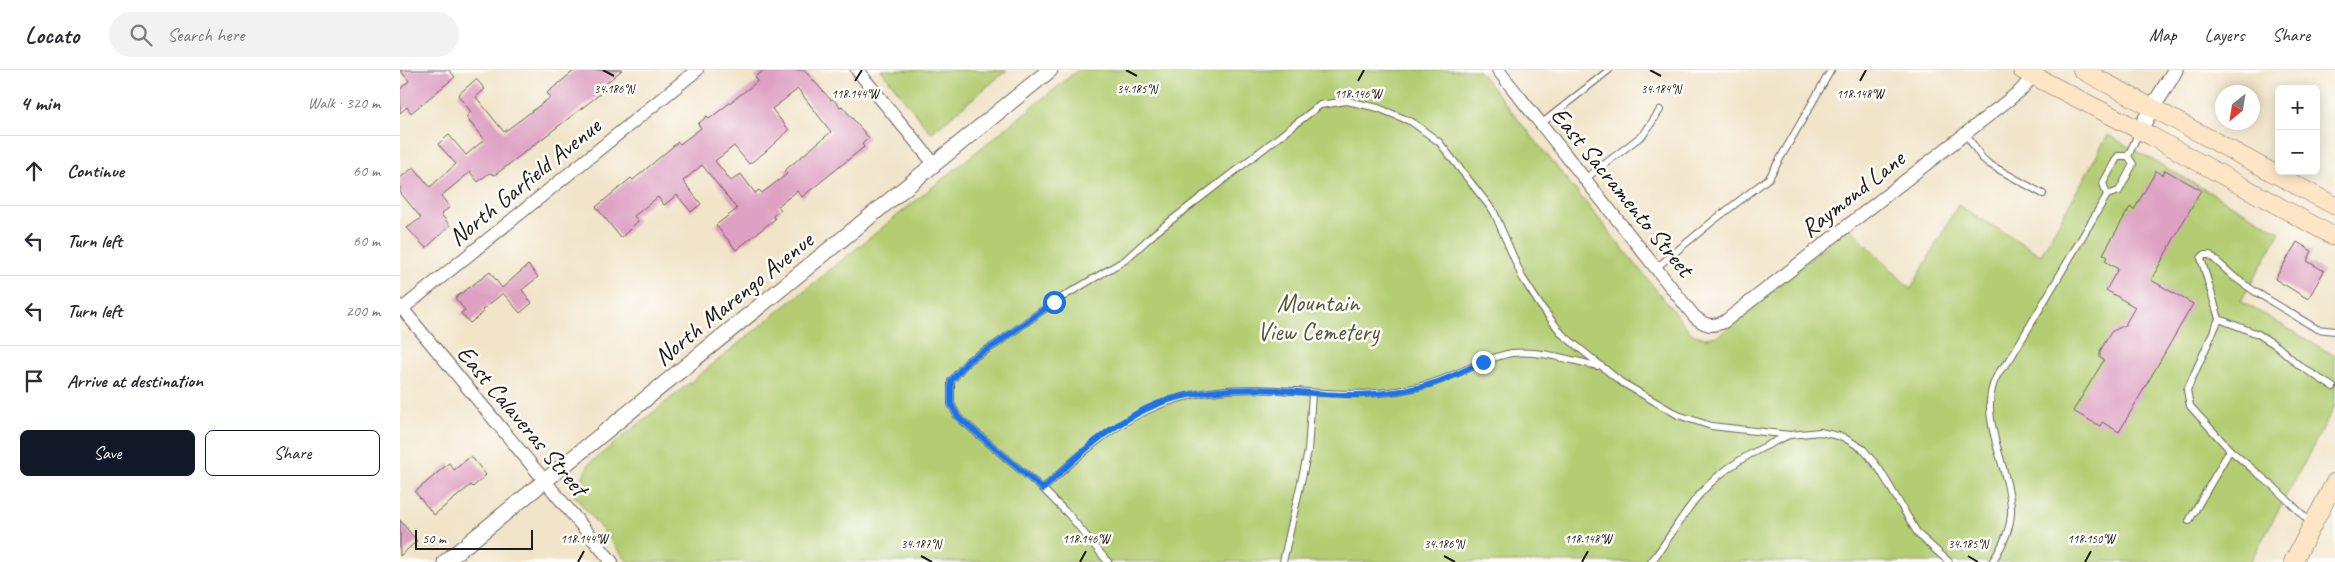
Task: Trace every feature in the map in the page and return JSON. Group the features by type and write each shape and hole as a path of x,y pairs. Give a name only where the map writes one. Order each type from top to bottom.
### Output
{"main road":[{"path":"2082,70 2335,206"},
{"path":"2028,73 2140,130 2335,237"},
{"path":"2293,562 2335,482"}],"street":[{"name":"North Garfield Avenue","path":"401,307 697,70"},
{"path":"857,70 935,165"},
{"name":"North Marengo Avenue","path":"445,562 1050,70"},
{"path":"2140,130 2152,106 2175,70"},
{"name":"East Sacramento Street","path":"1503,72 1541,124 1694,316"},
{"name":"Raymond Lane","path":"1694,316 1702,323 1712,326 1724,322 1964,132 2020,91 2028,73"},
{"name":"East Calaveras Street","path":"401,307 466,388 546,481 612,562"}],"lane":[{"path":"1541,124 1609,70"},
{"path":"1656,268 1713,220 1769,178 1831,70"},
{"path":"1108,562 1069,515 1043,489 958,417 951,404 951,381 969,360 995,345 1054,302 1125,260 1155,233 1320,105 1347,101 1378,108 1412,122 1438,142 1494,212 1522,277 1540,305 1562,334 1600,367 1621,382 1678,415 1712,426 1790,435 1820,432 1843,437 1863,449 1880,470 1918,534 1950,562"},
{"path":"1585,179 1644,134 1660,110"},
{"path":"2128,156 2140,130"},
{"path":"1964,132 1982,158 1989,164 2043,194"},
{"path":"2107,195 2103,183 2110,169 2118,156 2128,156"},
{"path":"1992,562 2006,538 2011,510 2008,484 1993,430 1991,390 1999,370 2009,361 2107,195 2119,191 2127,178 2133,164 2128,156"},
{"path":"2313,525 2274,487 2230,450 2190,406 2187,390 2219,319 2201,258 2204,255 2210,255 2254,291 2317,328 2335,331"},
{"path":"2219,319 2258,334 2300,366 2333,387"},
{"path":"1043,489 1106,433 1138,414 1171,400 1210,391 1244,389 1356,395 1428,385 1483,362 1511,353 1538,354 1600,367"},
{"path":"1283,562 1308,451 1312,394"},
{"path":"1651,562 1700,494 1727,469 1755,450 1790,435"},
{"path":"2189,521 2230,450"}],"green space":[{"path":"881,70 1007,70 931,133"},
{"name":"Mountain View Cemetery","path":"1078,70 1478,70 1692,334 1705,338 1718,336 1849,227 1911,289 1958,205 2041,255 2108,135 2280,232 2241,301 2335,356 2335,406 2250,562 628,562 574,495 589,464"}],"building":[{"path":"400,70 449,70 455,77 411,113 407,107 400,113 400,89 409,81"},
{"path":"575,70 622,70 605,84 608,88 495,175 489,173 478,182 470,172 441,196 450,207 441,214 450,226 426,248 407,228 421,218 400,192 400,178 414,167 430,187 456,164 438,144 449,135 466,155 484,140 466,117 471,112 458,95 476,79 485,89 476,97 504,132 551,97 547,93"},
{"path":"764,70 804,70 831,100 833,99 840,107 842,106 869,138 862,144 864,147 802,197 797,191 778,206 781,210 773,216 775,219 736,250 716,225 737,209 702,165 683,181 701,204 691,212 677,195 664,205 658,197 634,216 638,221 621,238 596,207 631,178 633,180 678,142 680,144 701,128 698,124 707,116 709,119 758,81 755,77","holes":["798,89 831,132 784,171 787,174 762,193 759,190 755,193 741,174 731,181 715,161 734,146 749,164 765,152 789,130 772,109"]},
{"path":"2165,170 2201,190 2151,280 2193,304 2119,432 2102,422 2100,426 2073,411 2104,360 2100,358 2100,351 2111,332 2125,325 2135,307 2106,290 2118,269 2105,261 2107,256 2103,254 2130,207 2134,210 2156,171 2163,175"},
{"path":"2297,242 2312,251 2307,261 2324,271 2308,299 2275,279"},
{"path":"528,265 538,277 522,290 532,303 520,313 503,293 482,310 484,312 470,323 461,313 465,310 455,298 490,272 502,288"},
{"path":"471,456 486,475 473,487 471,485 434,515 415,492 449,463 454,470"},
{"path":"400,520 417,541 400,556"}],"route":[{"path":"1054,302 995,345 969,360 951,381 951,404 958,417 1043,489 1106,433 1138,414 1171,400 1210,391 1244,389 1356,395 1397,391 1428,385 1483,362"}]}
